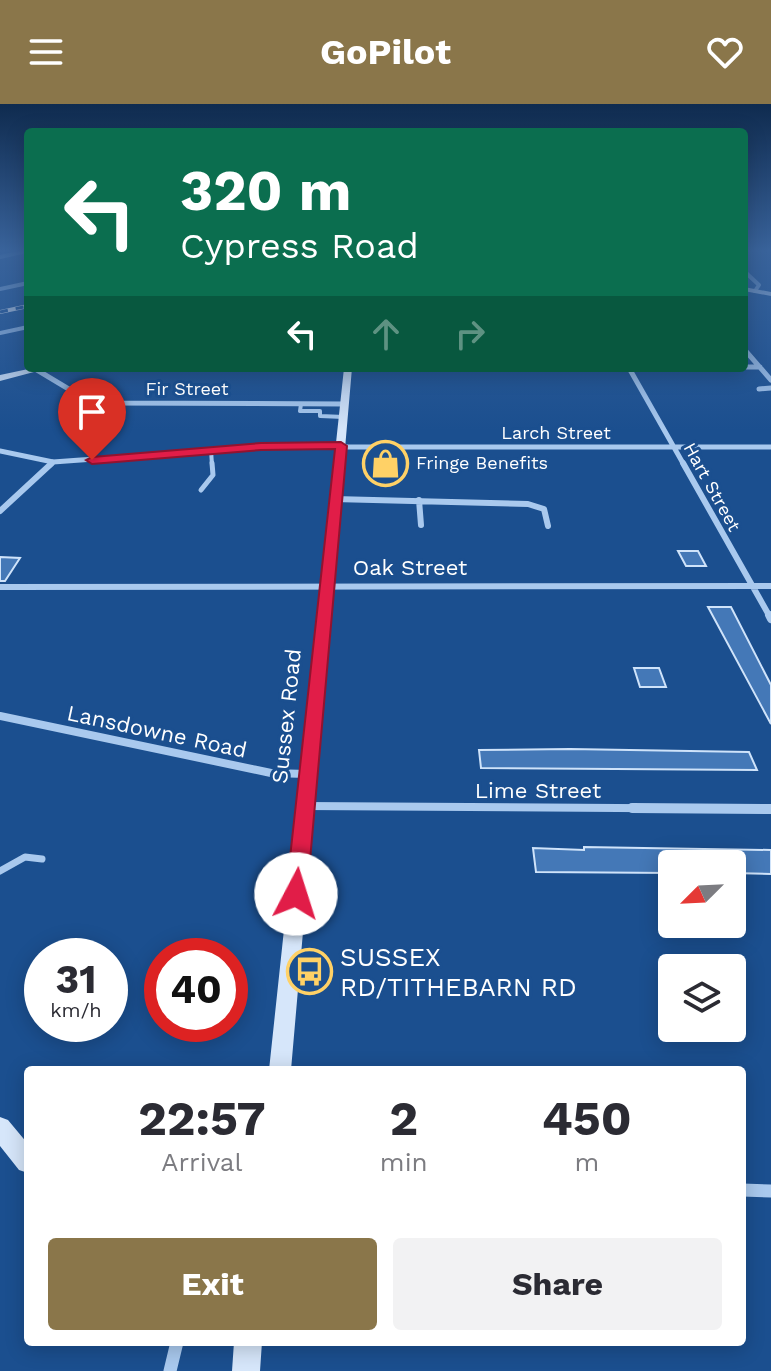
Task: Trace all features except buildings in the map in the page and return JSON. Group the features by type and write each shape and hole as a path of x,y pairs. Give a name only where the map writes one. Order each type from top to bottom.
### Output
{"street":[{"path":"0,333 24,328"},
{"path":"748,354 771,380"},
{"path":"748,367 760,367"},
{"path":"0,378 27,372"},
{"name":"Fir Street","path":"46,372 94,401 301,404 344,410"},
{"name":"Sussex Road","path":"280,1066 348,372"},
{"name":"Hart Street","path":"631,372 771,619"},
{"path":"759,389 771,388"},
{"name":"Larch Street","path":"0,451 53,462 211,450 341,446 771,447"},
{"path":"0,511 53,462"},
{"path":"445,500 448,490"},
{"path":"334,499 528,504 544,509 548,526"},
{"path":"419,500 421,525"},
{"name":"Oak Street","path":"0,587 771,586"},
{"name":"Lansdowne Road","path":"0,716 271,773 307,774"},
{"name":"Lime Street","path":"304,806 771,809"},
{"path":"0,1128 24,1157"},
{"path":"746,1190 771,1191"},
{"path":"170,1371 176,1346"},
{"path":"246,1371 248,1346"}],"lane":[{"path":"301,404 300,411 320,411 320,416 344,410"},
{"path":"201,490 213,475 211,450"},
{"path":"0,871 25,857 42,859"}],"railway":[{"path":"0,312 4,311"}],"place":[{"name":"Fringe Benefits","path":"385,463"},
{"name":"SUSSEX RD/TITHEBARN RD","path":"309,972"}],"route":[{"path":"92,460 261,447 341,446 296,894"}]}
